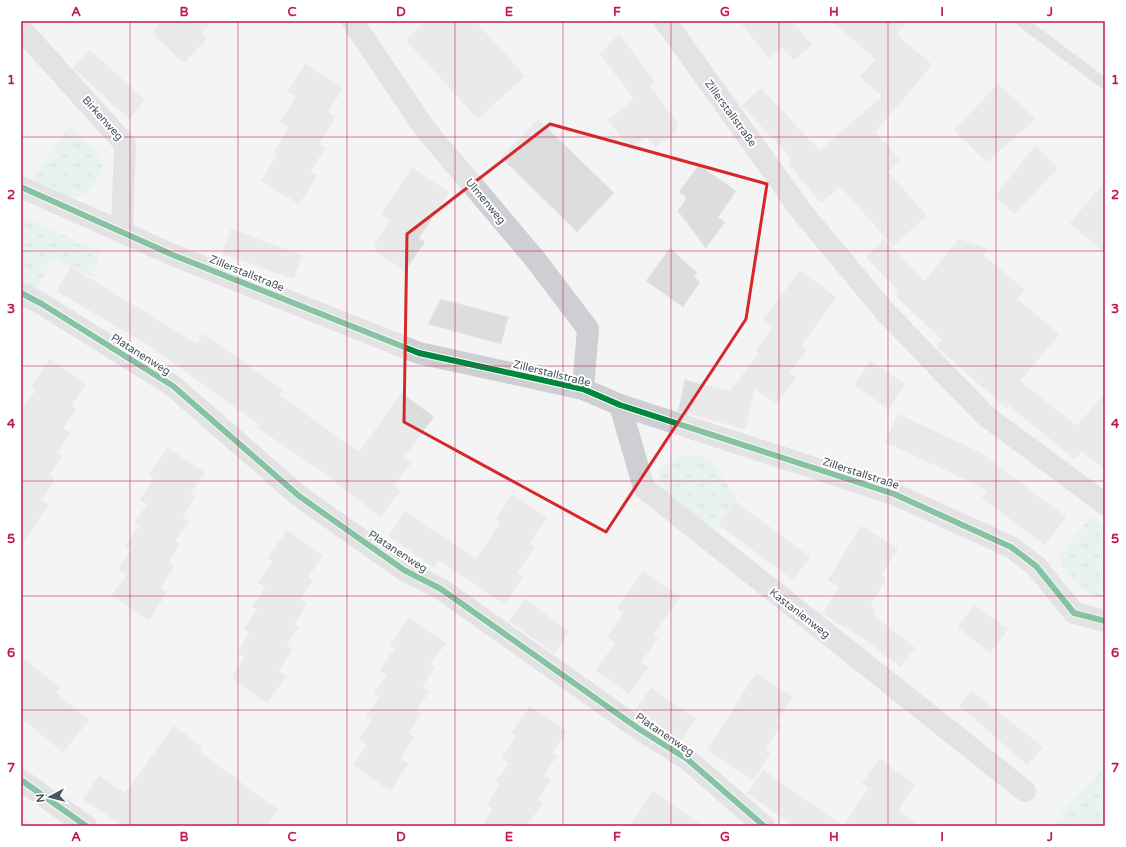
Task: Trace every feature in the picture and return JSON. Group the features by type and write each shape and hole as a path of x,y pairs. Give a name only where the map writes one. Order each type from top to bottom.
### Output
{"street":[{"name":"Ulmenweg","path":"352,21 426,130 535,259 588,329 583,389"},
{"name":"Zillerstallstraße","path":"665,21 802,212 887,314 986,416 1105,504"},
{"name":"Birkenweg","path":"21,29 125,144 122,231"},
{"name":"Zillerstallstraße","path":"21,187 173,255 419,353 583,389 620,405 894,494 1011,547 1036,566 1074,613 1105,621"},
{"name":"Platanenweg","path":"21,293 42,304 173,386 299,496 404,570 441,589 638,728 687,759 764,826"},
{"name":"Kastanienweg","path":"620,405 644,488 1025,791"},
{"path":"21,780 86,826"}],"lane":[{"path":"1020,21 1105,84"}],"highlighted area":[{"path":"550,124 767,184 746,319 606,532 404,422 407,234"}],"green space":[{"path":"70,126 97,150 103,169 88,191 80,196 72,197 54,191 32,178"},
{"path":"21,216 101,252 92,276 51,259 38,290 21,280"},
{"path":"680,455 709,457 736,498 718,524 714,534 667,502 658,479 660,471 665,465"},
{"path":"1091,517 1105,527 1105,597 1098,597 1084,590 1057,558"},
{"path":"1105,767 1105,826 1050,826"}],"building":[{"path":"162,21 212,21 201,33 207,39 184,63 152,33"},
{"path":"426,21 475,21 525,76 478,119 406,40"},
{"path":"739,21 792,21 812,45 794,60 782,48 769,58"},
{"path":"831,21 908,21 896,34 932,65 875,132 900,160 888,172 927,216 893,246 840,186 821,203 788,163 792,159 742,106 761,88 820,151 882,96 860,77 876,59"},
{"path":"619,34 655,82 650,87 677,122 677,131 656,147 647,136 630,149 608,120 634,99 600,54"},
{"path":"90,50 145,100 129,119 73,68"},
{"path":"305,64 343,88 328,112 335,117 319,144 325,148 310,172 317,176 299,204 261,181 278,154 274,152 289,127 280,122 296,97 288,91"},
{"path":"998,84 1035,119 987,162 954,130"},
{"path":"538,119 614,193 577,232 501,157"},
{"path":"1035,146 1058,168 1014,214 995,196"},
{"path":"699,165 736,191 718,217 725,222 706,248 678,211 687,198 679,192"},
{"path":"412,168 449,192 419,238 425,242 405,271 374,251 378,247 374,244 390,220 381,214"},
{"path":"1105,182 1105,253 1070,223"},
{"path":"231,229 302,255 294,279 222,254"},
{"path":"884,239 925,281 959,239 988,249 983,255 1025,290 1017,299 1059,334 1020,381 1077,426 1105,393 1105,470 1082,451 1075,459 1008,405 1006,408 937,347 942,340 895,295 899,291 866,257"},
{"path":"670,248 697,273 694,277 700,282 683,307 646,281"},
{"path":"71,267 197,344 204,334 283,390 279,395 359,452 402,393 434,417 404,457 412,462 394,486 400,491 381,517 317,468 258,428 260,425 151,347 57,291"},
{"path":"800,270 836,297 801,346 807,350 789,373 796,378 776,404 755,389 745,429 678,411 685,380 730,391 759,353 756,350 773,327 763,320"},
{"path":"441,299 508,317 501,344 428,324"},
{"path":"50,359 86,384 71,406 76,409 63,428 70,433 57,453 62,456 49,475 55,479 41,500 49,505 21,546 21,411 36,390 31,386"},
{"path":"870,361 905,384 889,409 854,385"},
{"path":"898,414 981,453 1066,517 1045,545 982,498 988,490 885,442"},
{"path":"168,448 205,473 190,494 195,498 182,516 189,522 175,541 180,544 168,563 174,567 160,588 167,593 149,620 112,595 127,575 118,569 131,550 125,546 139,527 134,523 147,504 140,500 154,478 149,475"},
{"path":"512,494 547,518 530,543 535,547 517,573 523,577 505,604 439,560 434,567 389,536 405,511 476,559 501,522 496,519"},
{"path":"735,501 810,557 793,580 718,524"},
{"path":"861,526 898,548 881,575 886,578 870,606 876,609 873,615 915,648 900,667 863,638 823,614 839,587 828,580"},
{"path":"287,530 323,556 308,577 313,580 300,599 307,604 294,624 299,627 286,646 292,650 278,671 286,676 267,703 231,678 245,657 237,652 250,633 244,629 257,610 252,606 265,588 258,582 273,561 268,558"},
{"path":"643,571 680,597 653,635 658,638 641,662 648,667 629,694 596,670 615,643 607,637 624,613 617,608"},
{"path":"525,599 569,632 554,653 509,621"},
{"path":"974,605 1008,629 990,653 958,627"},
{"path":"409,618 446,643 430,664 435,668 422,686 429,692 416,711 421,714 408,733 414,738 400,758 408,764 390,791 353,765 367,745 359,739 372,720 366,716 379,697 374,694 387,675 380,670 395,648 390,645"},
{"path":"21,656 60,688 56,693 89,720 63,752 21,718"},
{"path":"756,673 793,697 776,723 780,726 765,750 770,753 753,780 707,750"},
{"path":"651,688 696,719 681,741 635,711"},
{"path":"971,691 1043,747 1027,765 959,705"},
{"path":"530,706 567,731 552,753 557,756 544,775 551,780 538,799 543,803 526,826 482,826 493,809 487,804 500,785 496,781 509,763 502,758 516,736 511,733"},
{"path":"174,726 202,747 199,751 278,810 266,826 123,826 83,799 99,776 125,793"},
{"path":"879,759 915,784 898,810 920,826 843,826 869,788 862,783"},
{"path":"763,770 843,826 794,826 747,793"},
{"path":"653,791 703,826 629,826"}],"cycle path":[{"path":"21,187 173,255 419,353 583,389 620,405 894,494 1011,547 1036,566 1074,613 1105,621"},
{"path":"21,293 42,304 173,386 299,496 404,570 441,589 639,729 687,759 764,826"},
{"path":"21,780 86,826"}]}
